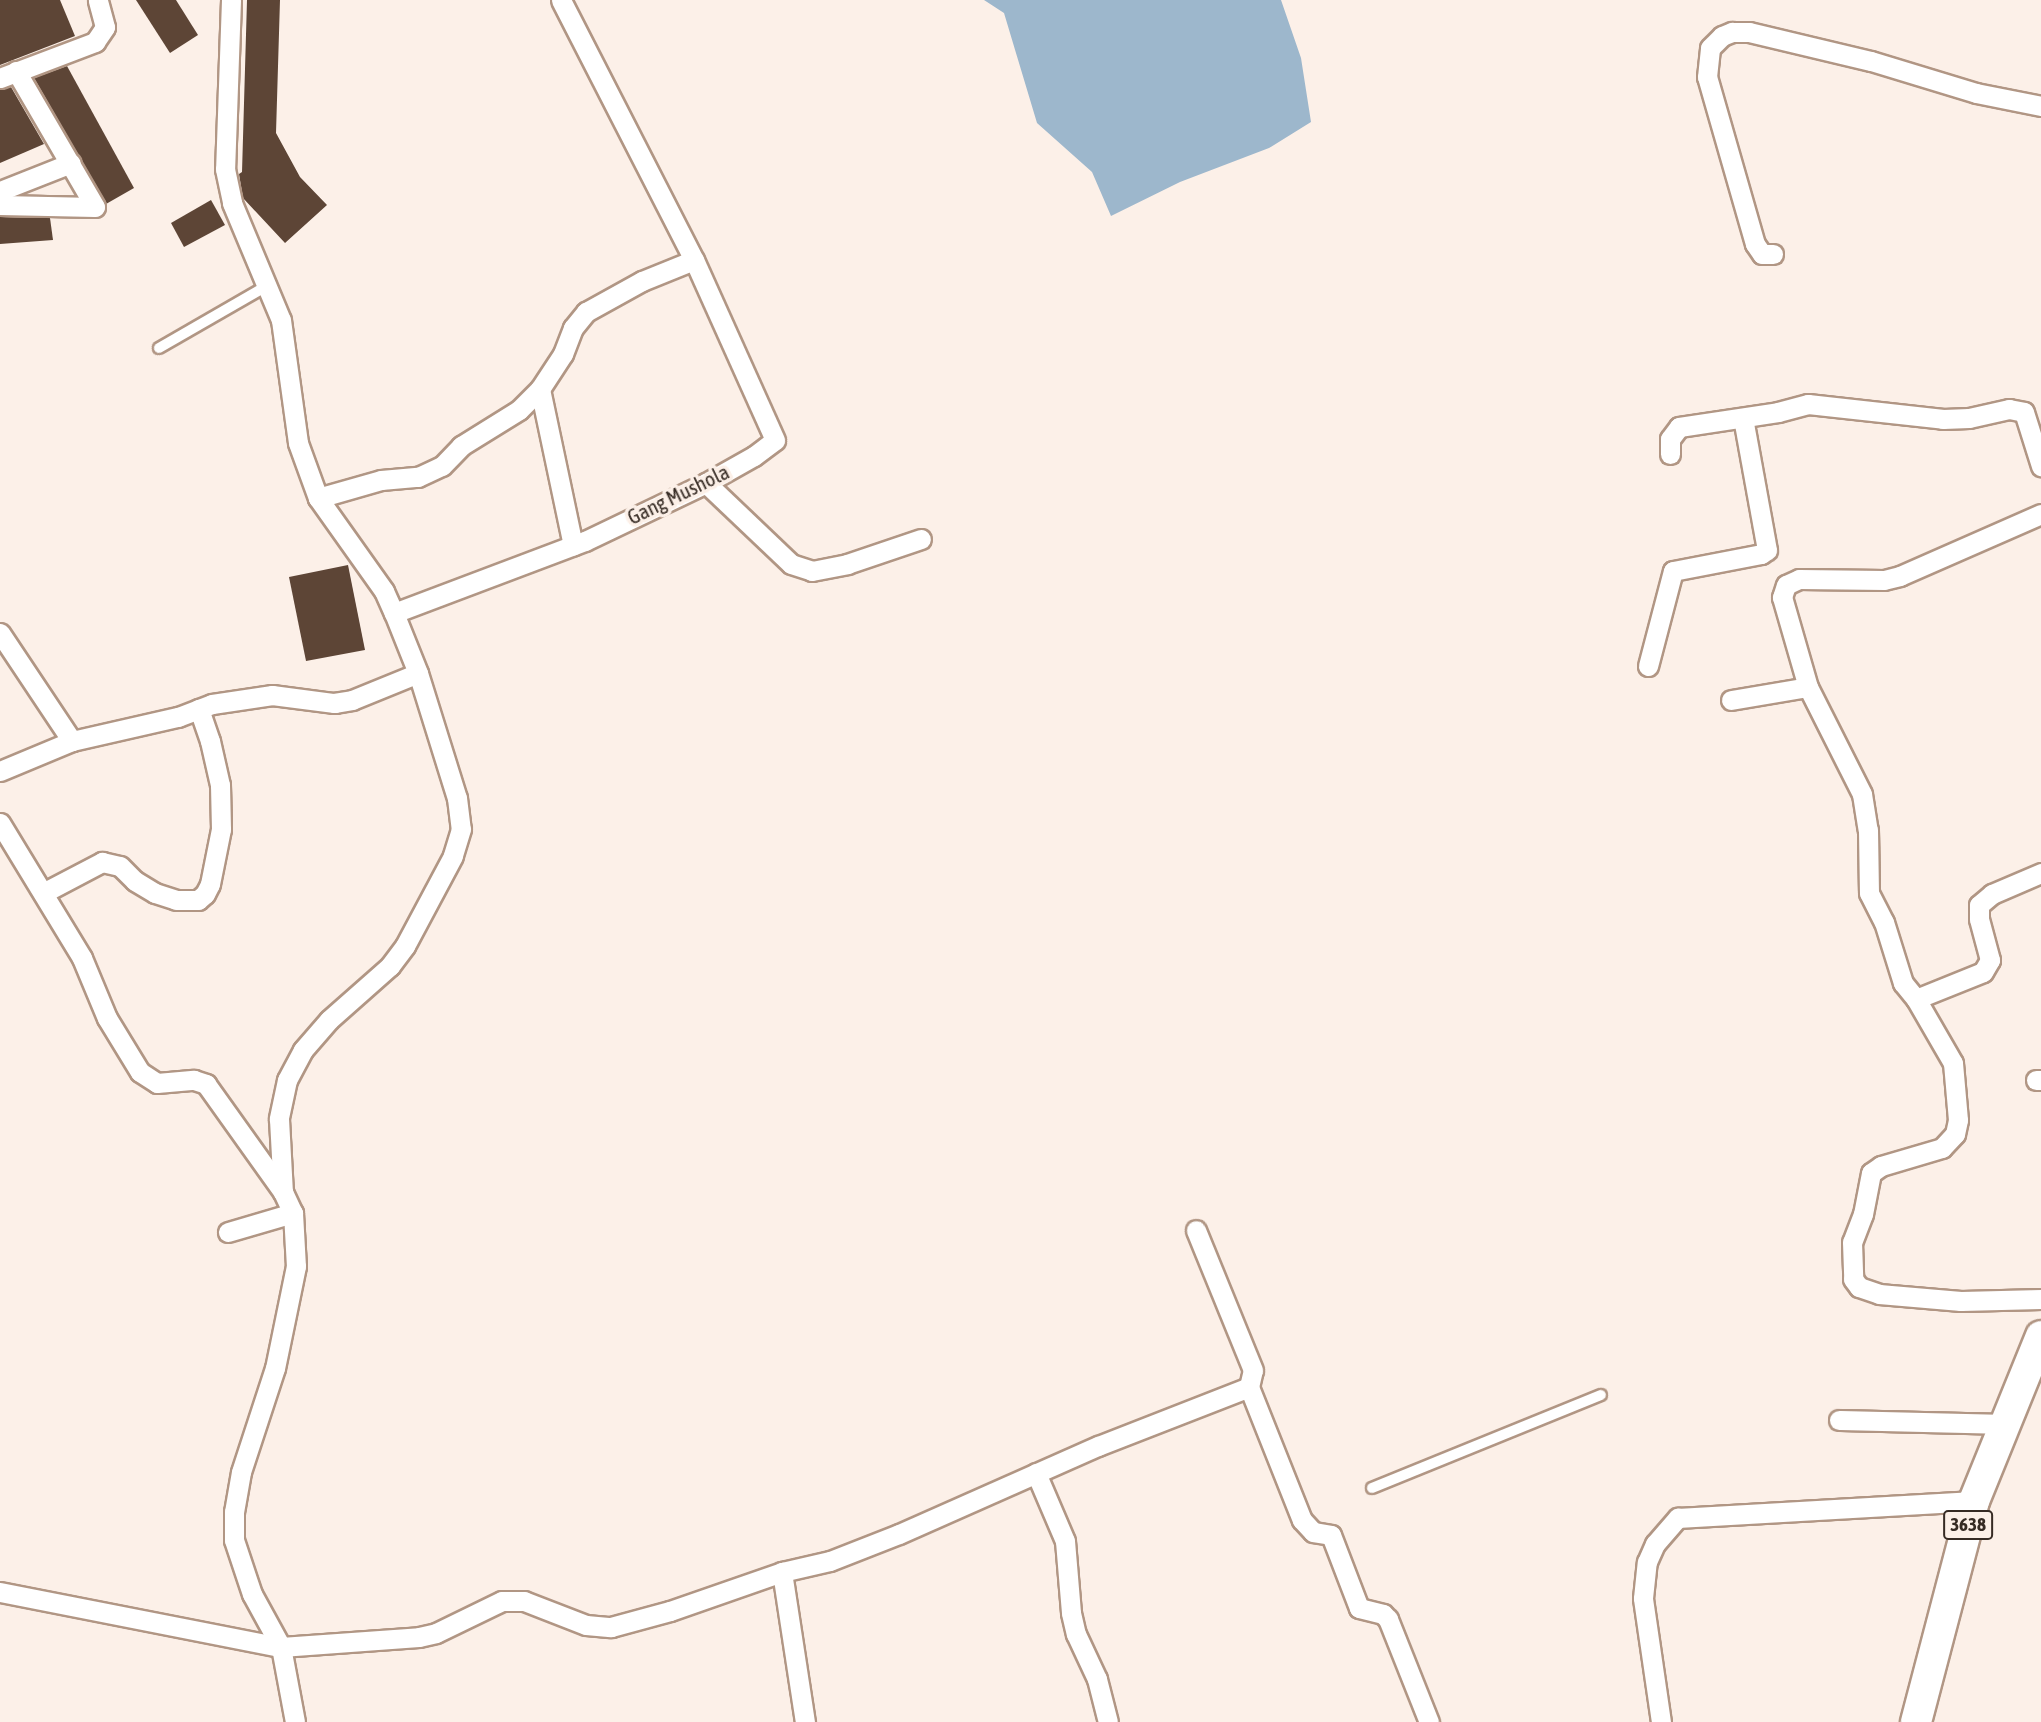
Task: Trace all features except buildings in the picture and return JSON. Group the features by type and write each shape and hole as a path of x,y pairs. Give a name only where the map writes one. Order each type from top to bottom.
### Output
{"main road":[{"name":"3638","path":"1916,1722 1974,1501 2008,1424 2041,1336"}],"street":[{"path":"0,205 95,207 71,163 8,74 95,42 105,27 98,0"},
{"path":"232,0 225,169 232,202 268,286 287,348 298,443 318,498 384,591 394,613 418,673 457,798 461,829 453,856 405,946 390,966 329,1020 303,1050 286,1080 279,1119 283,1192"},
{"path":"318,498 381,480 418,477 442,466 461,446 502,423 540,388 563,354 573,328 586,313 642,281 694,260 574,31 561,0"},
{"path":"1773,254 1762,254 1755,244 1707,76 1710,48 1722,36 1732,32 1749,32 1871,61 1976,93 2041,106"},
{"path":"0,191 71,163"},
{"name":"Gang Mushola","path":"394,613 573,546 706,483 754,456 775,440 694,260"},
{"path":"540,388 573,546"},
{"path":"1670,454 1670,439 1679,427 1743,418 1808,404 1943,419 1969,418 2009,409 2024,412 2041,466"},
{"path":"1648,666 1673,571 1691,565 1761,554 1767,550 1743,418"},
{"path":"706,483 791,564 812,571 847,564 921,539"},
{"path":"2041,514 1900,576 1884,580 1799,579 1786,585 1783,590 1784,605 1808,687 1862,794 1868,830 1869,893 1884,922 1903,983 1916,999 1953,1063 1958,1120 1955,1134 1942,1148 1881,1166 1871,1173 1863,1214 1852,1242 1853,1279 1859,1287 1879,1294 1961,1301 2041,1300"},
{"path":"0,633 72,741"},
{"path":"0,771 72,741 212,704 272,695 334,703 352,700 418,673"},
{"path":"1731,700 1808,687"},
{"path":"43,892 102,862 120,866 135,881 155,893 176,900 198,900 205,894 221,830 220,785 199,709"},
{"path":"0,823 82,958 124,1050 140,1072 158,1083 194,1080 206,1084 283,1192 293,1213 296,1266 275,1368 241,1472 234,1512 234,1540 252,1594 281,1647 295,1722"},
{"path":"1916,999 1983,972 1990,960 1979,919 1979,905 1992,894 2041,873"},
{"path":"228,1232 293,1213"},
{"path":"1196,1230 1253,1370 1250,1387 1302,1520 1313,1532 1331,1535 1359,1608 1383,1614 1388,1619 1429,1722"},
{"path":"0,1592 281,1647 419,1637 436,1633 502,1601 524,1601 575,1622 611,1627 670,1611 782,1572 830,1561 1036,1473 1250,1387"},
{"path":"1839,1420 2008,1424"},
{"path":"1036,1473 1065,1541 1071,1613 1076,1634 1097,1679 1108,1722"},
{"path":"1661,1722 1643,1598 1647,1562 1655,1544 1667,1527 1678,1518 1974,1501"},
{"path":"782,1572 805,1722"}],"lane":[{"path":"159,348 268,286"},
{"path":"1372,1488 1601,1395"}],"water":[{"path":"984,0 1281,0 1301,58 1311,122 1269,148 1180,182 1111,216 1092,172 1037,123 1004,13"}]}
